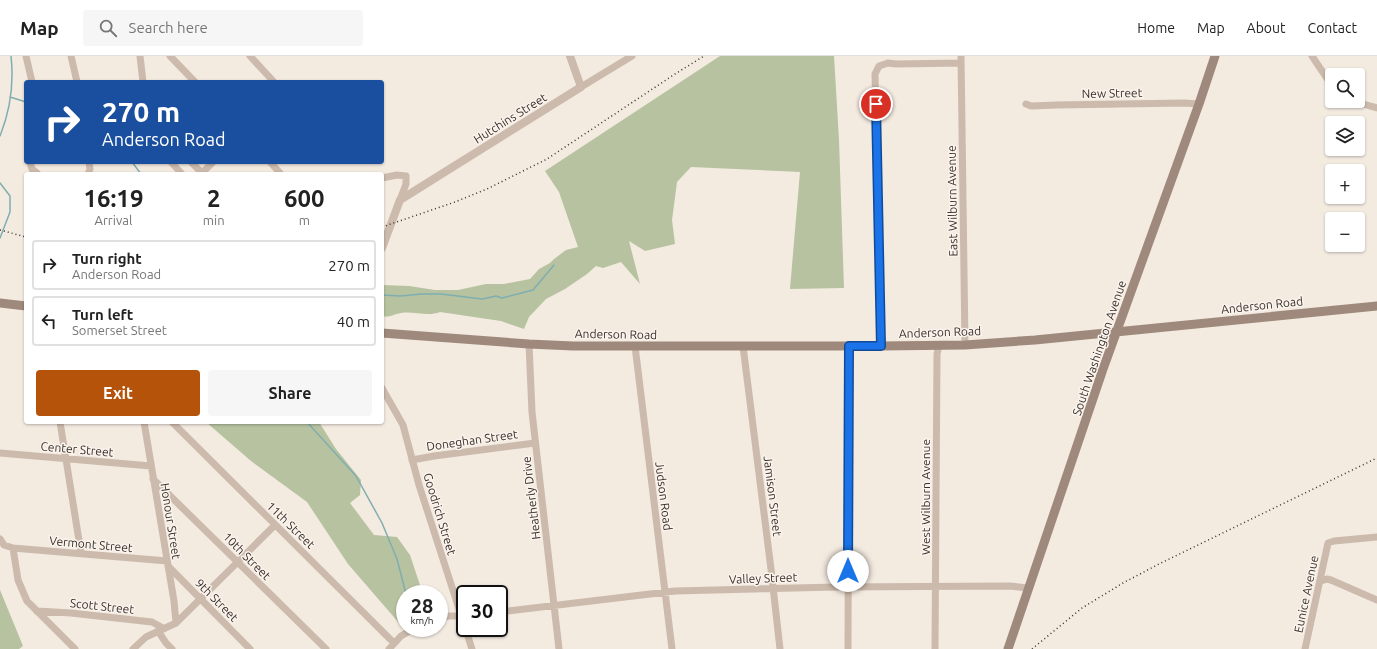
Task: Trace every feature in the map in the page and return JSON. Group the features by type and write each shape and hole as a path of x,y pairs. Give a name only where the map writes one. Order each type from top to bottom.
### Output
{"main road":[{"name":"South Washington Avenue","path":"1008,649 1116,331 1200,104 1215,56"},
{"path":"0,304 24,306"},
{"name":"Anderson Road","path":"384,333 529,344 635,346 939,345 1035,340 1377,306"}],"street":[{"path":"26,56 32,80"},
{"path":"71,56 77,80"},
{"path":"140,56 143,80"},
{"path":"170,56 193,80"},
{"path":"250,56 272,80"},
{"path":"570,56 582,88"},
{"name":"Hutchins Street","path":"400,200 632,56"},
{"path":"1312,56 1325,76"},
{"path":"881,346 875,74 879,66 888,59 896,64 961,60"},
{"name":"East Wilburn Avenue","path":"961,60 966,344"},
{"name":"New Street","path":"1026,104 1031,106 1200,104"},
{"path":"1365,105 1377,108"},
{"path":"173,164 180,172"},
{"path":"193,164 200,172"},
{"path":"204,172 211,164"},
{"path":"272,164 279,172"},
{"path":"384,178 397,175 406,176 407,180 384,243"},
{"name":"Heatherly Drive","path":"529,344 535,443 559,649"},
{"name":"West Wilburn Avenue","path":"935,649 939,345"},
{"name":"Judson Road","path":"635,346 672,649"},
{"name":"Jamison Street","path":"743,346 780,649"},
{"path":"848,649 849,346"},
{"name":"Goodrich Street","path":"384,392 403,425 412,460 456,595"},
{"path":"60,424 81,553"},
{"name":"Honour Street","path":"144,424 174,601 176,623"},
{"name":"11th Street","path":"174,424 394,643"},
{"name":"Doneghan Street","path":"412,460 535,443"},
{"name":"Center Street","path":"0,453 152,466"},
{"name":"10th Street","path":"154,478 326,649"},
{"path":"133,649 146,637 176,623 275,525"},
{"name":"Eunice Avenue","path":"1305,649 1318,588 1321,581 1328,543 1334,541 1377,537"},
{"path":"0,539 4,545 13,548 16,570 27,601 75,649"},
{"name":"Vermont Street","path":"13,548 81,553 167,563"},
{"name":"9th Street","path":"167,563 250,649"},
{"path":"1321,581 1327,579 1331,580 1377,600"},
{"name":"Valley Street","path":"508,611 675,591 848,586 1010,586 1028,588"},
{"name":"Scott Street","path":"37,611 71,613 152,622 161,630"},
{"path":"161,630 166,643 172,649"},
{"path":"388,649 400,637"},
{"name":"Goodrich Street","path":"469,637 472,649"}],"green space":[{"path":"720,56 834,56 839,140 844,288 790,289 800,172 691,167 677,182 672,220 675,244 645,251 629,241 640,284 621,262 603,268 596,266 565,289 546,299 529,317 524,329 501,321 440,312 431,314 398,313 388,317 384,316 384,285 409,286 435,290 458,290 486,284 504,284 530,279 539,269 550,263 566,250 578,247 559,192 545,171"},
{"path":"208,424 320,424 336,449 361,480 360,495 350,503 374,535 397,537 410,555 420,585 396,585 396,620 348,564 307,502 251,461"},
{"path":"0,590 23,646 19,649 0,649"}],"waterway":[{"path":"0,136 9,107 12,76 11,56"},
{"path":"10,97 24,101"},
{"path":"134,164 140,172"},
{"path":"0,183 10,196 10,212 0,238"},
{"path":"384,295 400,296 441,294 482,299 496,296 502,298 533,290 554,265"},
{"path":"309,424 356,476 382,523 397,559 404,585"}],"railway":[{"path":"384,226 455,202 487,189 547,159 704,56"},
{"path":"0,230 24,236"},
{"path":"1032,649 1082,608 1123,583 1377,458"}],"route":[{"path":"848,571 849,346 881,346 876,104"}]}
